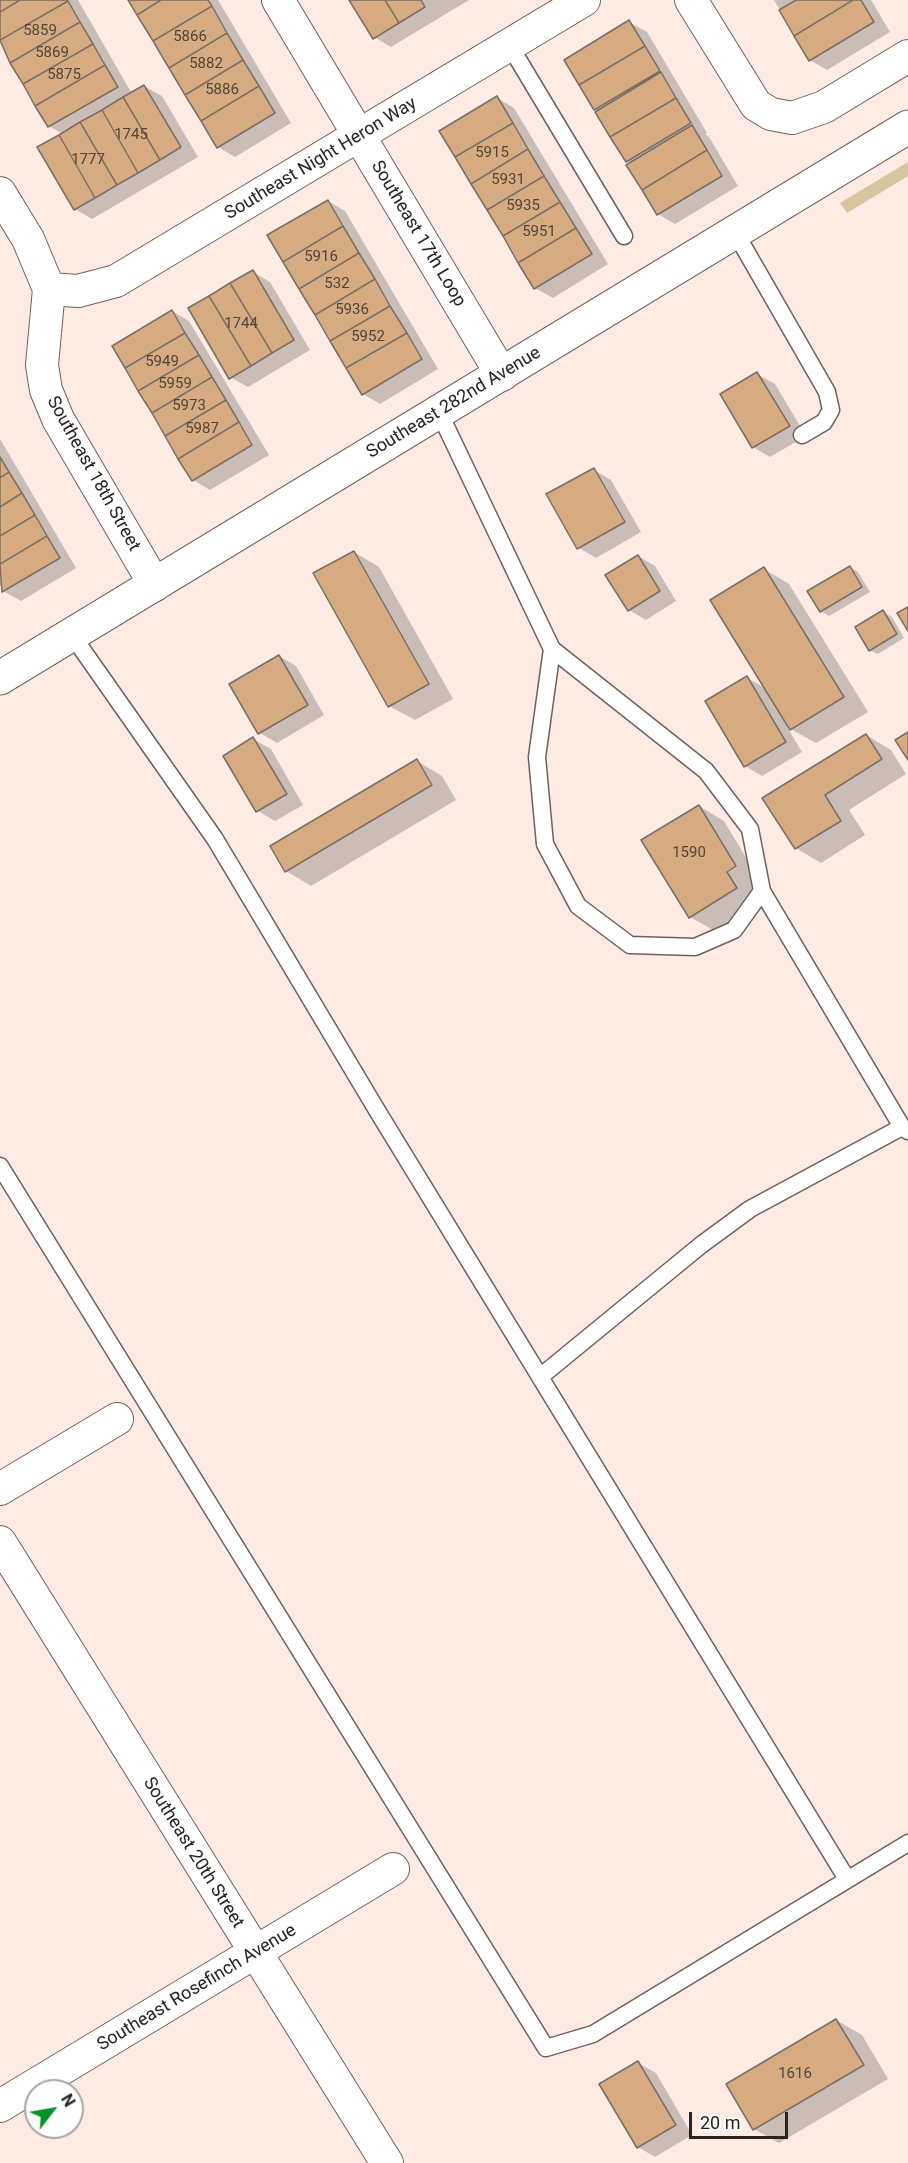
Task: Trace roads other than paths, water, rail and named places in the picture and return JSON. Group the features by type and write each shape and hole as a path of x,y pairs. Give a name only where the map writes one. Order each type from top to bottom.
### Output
{"main road":[{"name":"Southeast 282nd Avenue","path":"0,678 908,127"}],"street":[{"name":"Southeast 17th Loop","path":"278,0 502,375"},
{"name":"Southeast Night Heron Way","path":"49,289 78,291 116,281 584,0"},
{"path":"691,0 756,105 771,114 792,118 824,106 908,56"},
{"name":"Southeast 18th Street","path":"0,193 28,239 49,289 42,365 46,390 58,419 155,585"},
{"path":"0,1489 117,1419"},
{"name":"Southeast 20th Street","path":"0,1542 387,2163"},
{"name":"Southeast Rosefinch Avenue","path":"0,2106 393,1869"}],"lane":[{"path":"510,46 624,236"},
{"path":"735,232 827,392 831,410 824,422 802,435"},
{"path":"439,412 552,649 706,771 750,829 762,891 905,1129 750,1209 701,1245 540,1377"},
{"path":"72,635 215,838 540,1377 847,1879"},
{"path":"552,649 537,757 545,844 578,906 630,945 695,947 734,930 762,891"},
{"path":"0,1166 546,2048 593,2034 908,1842"}]}
